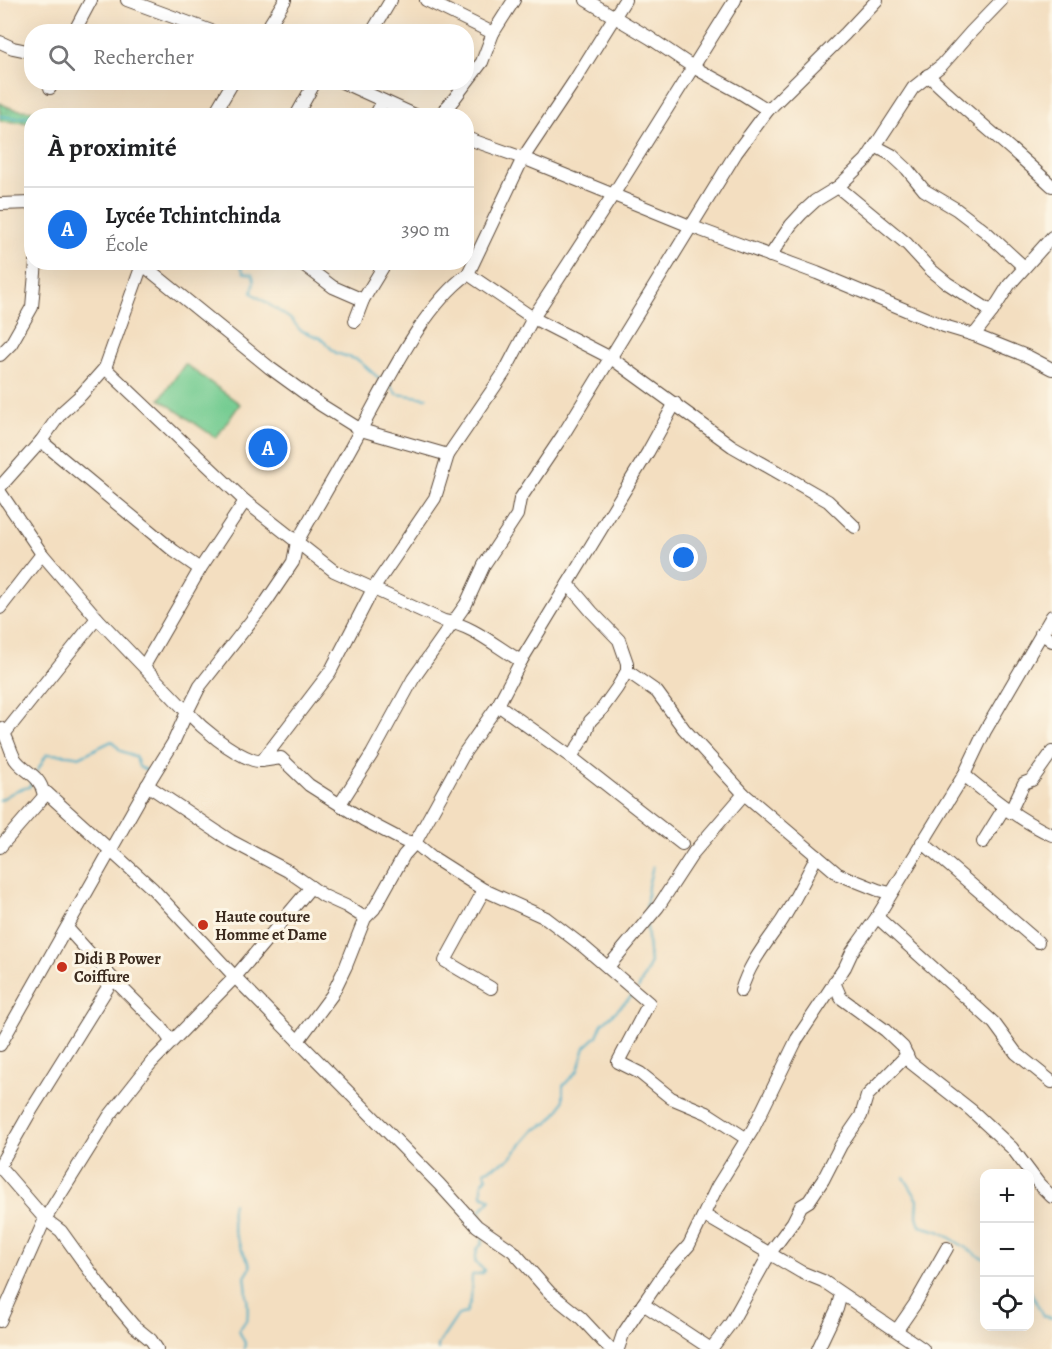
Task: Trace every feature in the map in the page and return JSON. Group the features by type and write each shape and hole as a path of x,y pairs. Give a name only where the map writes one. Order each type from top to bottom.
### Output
{"street":[{"path":"78,24 91,0"},
{"path":"127,0 192,24"},
{"path":"270,24 285,0"},
{"path":"377,24 391,0"},
{"path":"426,0 493,33"},
{"path":"474,72 482,62 493,33 514,0"},
{"path":"586,0 693,67 768,110"},
{"path":"474,261 523,158 625,0"},
{"path":"262,761 330,672 373,589 435,498 448,455 504,373 533,318 735,0"},
{"path":"340,804 372,754 413,679 466,604 484,565 517,515 520,499 564,435 736,153 768,110 876,0"},
{"path":"770,256 796,219 815,201 837,187 866,160 913,88 942,65 1002,1"},
{"path":"0,42 24,50"},
{"path":"928,75 966,112 1012,149 1052,186"},
{"path":"218,108 228,90"},
{"path":"300,108 311,90"},
{"path":"359,90 399,108"},
{"path":"445,108 460,90"},
{"path":"379,108 383,101"},
{"path":"474,141 523,158 690,226 817,273 944,326 974,335 1029,357 1052,369"},
{"path":"875,146 892,155 924,190 956,209 986,232 1024,267"},
{"path":"837,187 907,244 931,270 947,283 992,312"},
{"path":"0,204 24,203"},
{"path":"974,335 1009,285 1052,237"},
{"path":"0,355 11,344 32,307 35,270"},
{"path":"140,270 105,368 61,413 0,492 42,554 97,618 199,726 253,760 281,758 309,785 364,820 404,841 415,843 432,857 484,890 546,918 608,967 648,1003 643,1017 618,1062 640,1073 671,1098 707,1113 747,1139"},
{"path":"151,270 270,368 321,405 361,430 448,455"},
{"path":"311,270 333,287 363,300"},
{"path":"355,321 363,300 382,270"},
{"path":"0,1045 173,743 200,686 266,602 293,562 297,542 389,378 429,315 453,285 470,270"},
{"path":"468,274 533,318 611,358 732,446 828,501 855,527"},
{"path":"105,368 244,501 334,571 444,621 454,622 469,629 521,661"},
{"path":"298,1041 332,994 346,966 364,918 374,909 404,855 415,843 465,752 498,705 521,661 648,452 675,403"},
{"path":"41,441 174,551 200,568"},
{"path":"144,666 200,568 244,501"},
{"path":"0,608 42,554"},
{"path":"568,584 619,640 627,670 657,692 684,729 744,794 838,874 878,890 890,892"},
{"path":"618,1349 624,1334 643,1304 665,1272 689,1245 717,1187 747,1139 797,1039 846,967 852,952 877,917 890,892 964,776 985,731 1052,616"},
{"path":"97,618 2,731 17,762 39,780 43,792 47,793 111,850 153,890 482,1228 513,1251 550,1293 581,1318 610,1349"},
{"path":"1041,633 1052,641"},
{"path":"572,757 590,721 612,695 627,670"},
{"path":"498,705 572,757 682,844"},
{"path":"983,842 1024,783 1032,780 1052,752"},
{"path":"964,776 1007,810 1033,827 1052,835"},
{"path":"147,785 231,841 288,871 364,918"},
{"path":"0,847 47,793"},
{"path":"608,967 658,907 694,852 744,794"},
{"path":"922,842 1038,942"},
{"path":"741,991 760,950 781,922 817,856"},
{"path":"0,1321 45,1219 110,1114 171,1041 236,977 311,887"},
{"path":"484,890 445,962 491,988"},
{"path":"877,917 994,1023 1016,1053 1052,1082"},
{"path":"67,928 161,1027 171,1041"},
{"path":"113,979 37,1100 0,1166 45,1219 60,1231 102,1288 157,1349"},
{"path":"834,982 841,998 885,1030 903,1047 910,1062 971,1110 1012,1148 1039,1184 1052,1197"},
{"path":"643,1304 711,1349 731,1323 770,1253 793,1222 801,1206 809,1201 823,1180 841,1145 861,1116 867,1096 907,1055"},
{"path":"704,1215 801,1272 823,1281 923,1349"},
{"path":"897,1330 915,1304 947,1248"},
{"path":"818,1349 837,1309 841,1294"}],"green space":[{"path":"0,103 24,111 24,123 0,121"},
{"path":"185,364 240,404 216,438 160,399"}],"waterway":[{"path":"0,116 24,117"},
{"path":"243,270 244,273 253,276 252,293 292,320 300,330 320,338 336,353 358,360 382,381"},
{"path":"390,385 397,394 427,398"},
{"path":"36,773 47,754 79,757 112,741 121,751 136,757 139,767 149,771"},
{"path":"0,800 17,790 29,787 32,781"},
{"path":"646,913 648,886 653,866"},
{"path":"638,989 650,965 647,926"},
{"path":"482,1225 480,1211 491,1199 482,1195 482,1183 487,1177 484,1171 508,1160 534,1130 548,1123 559,1110 563,1101 563,1086 578,1070 585,1047 597,1036 602,1024 632,996"},
{"path":"904,1177 918,1200 917,1216 920,1226 939,1231 980,1257"},
{"path":"233,1203 233,1229 251,1267 245,1277 248,1316 239,1331 245,1343 244,1349"},
{"path":"438,1349 438,1345 458,1315 466,1313 471,1300 472,1275 483,1273 484,1270 475,1262 477,1249 482,1244 483,1236"},
{"path":"1034,1298 1043,1316 1052,1318"}],"place":[{"name":"Lycée Tchintchinda","path":"268,448"},
{"name":"Haute couture Homme et Dame","path":"203,925"},
{"name":"Didi B Power Coiffure","path":"62,967"}]}
